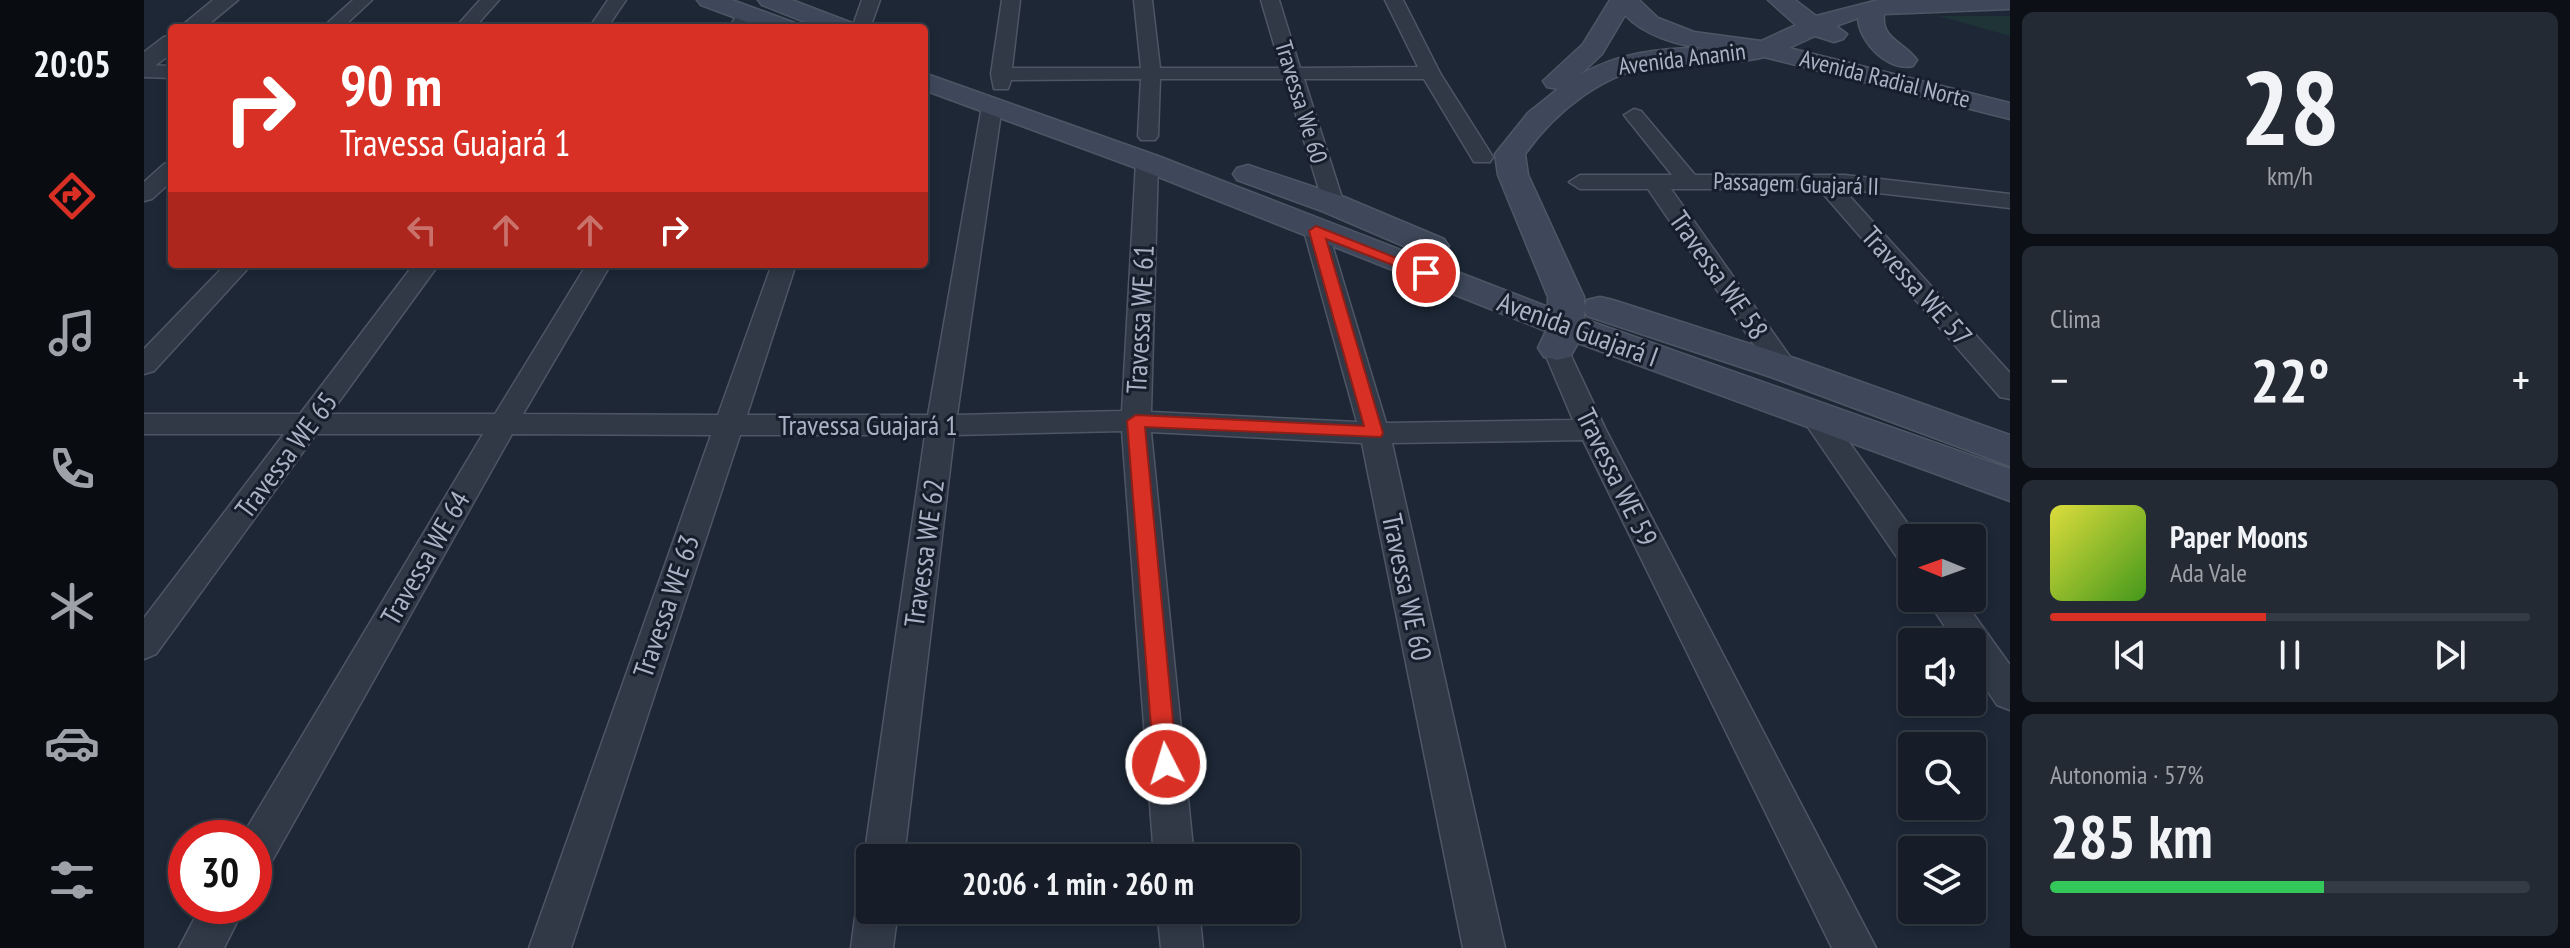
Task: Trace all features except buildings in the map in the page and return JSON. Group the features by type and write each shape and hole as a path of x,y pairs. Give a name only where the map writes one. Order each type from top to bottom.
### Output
{"main road":[{"path":"709,0 742,21"},
{"path":"770,0 833,24"},
{"name":"Avenida Radial Norte","path":"1624,0 1636,13 1667,31 1714,44 1767,46 2010,111"},
{"name":"Avenida Ananin","path":"1492,138 1593,49 1624,0"},
{"name":"Avenida Radial Norte","path":"1780,0 1808,27 1904,60 2010,90"},
{"path":"1767,46 1808,27 1874,8 2010,2"},
{"path":"1874,8 1870,15 1873,32 1904,60"},
{"name":"Avenida Ananin","path":"1551,314 1510,154 1526,130 1608,69 1629,61 1743,54 1767,46"},
{"name":"Avenida Guajará I","path":"928,60 1325,217 1551,314 2010,485"},
{"name":"Avenida Guajará I","path":"928,81 998,89"},
{"name":"Travessa WE 59","path":"1492,138 1490,184 1551,314"},
{"name":"Avenida Guajará I","path":"1551,314 1784,368 2010,451"}],"street":[{"path":"195,24 227,0"},
{"path":"336,24 363,0"},
{"path":"468,24 490,0"},
{"path":"601,24 617,0"},
{"path":"862,24 871,0"},
{"name":"Travessa WE 62","path":"886,844 941,425 1011,0"},
{"name":"Travessa WE 61","path":"1143,0 1151,74 1136,421 1173,844"},
{"name":"Travessa We 60","path":"1270,0 1293,74 1325,217"},
{"name":"Travessa WE 59","path":"1394,0 1430,73 1492,138"},
{"path":"144,63 168,45"},
{"path":"144,71 168,72"},
{"path":"998,89 1151,74 1430,73"},
{"path":"1634,115 1688,181"},
{"path":"144,194 168,173"},
{"name":"Travessa WE 58","path":"1654,181 1784,368"},
{"name":"Passagem Guajará II","path":"1580,182 1824,181 2009,202"},
{"name":"Travessa WE 57","path":"1824,181 2010,390"},
{"name":"Travessa WE 60","path":"1325,217 1375,433 1484,948"},
{"path":"144,365 236,268"},
{"name":"Travessa WE 65","path":"144,644 424,268"},
{"name":"Travessa WE 64","path":"272,823 597,268"},
{"name":"Travessa WE 63","path":"550,948 783,268"},
{"name":"Travessa WE 59","path":"1551,314 1592,430 1855,948"},
{"path":"1813,413 1898,534"},
{"name":"Travessa Guajará 1","path":"144,424 728,426 1136,421 1375,433 1592,430"},
{"path":"1953,612 2010,694"},
{"path":"200,948 214,924"},
{"path":"872,948 875,924"},
{"path":"1179,924 1182,948"}],"green space":[{"path":"1939,16 2010,16 2010,36"}],"route":[{"path":"1166,764 1136,421 1375,433 1316,231 1426,273"}]}
